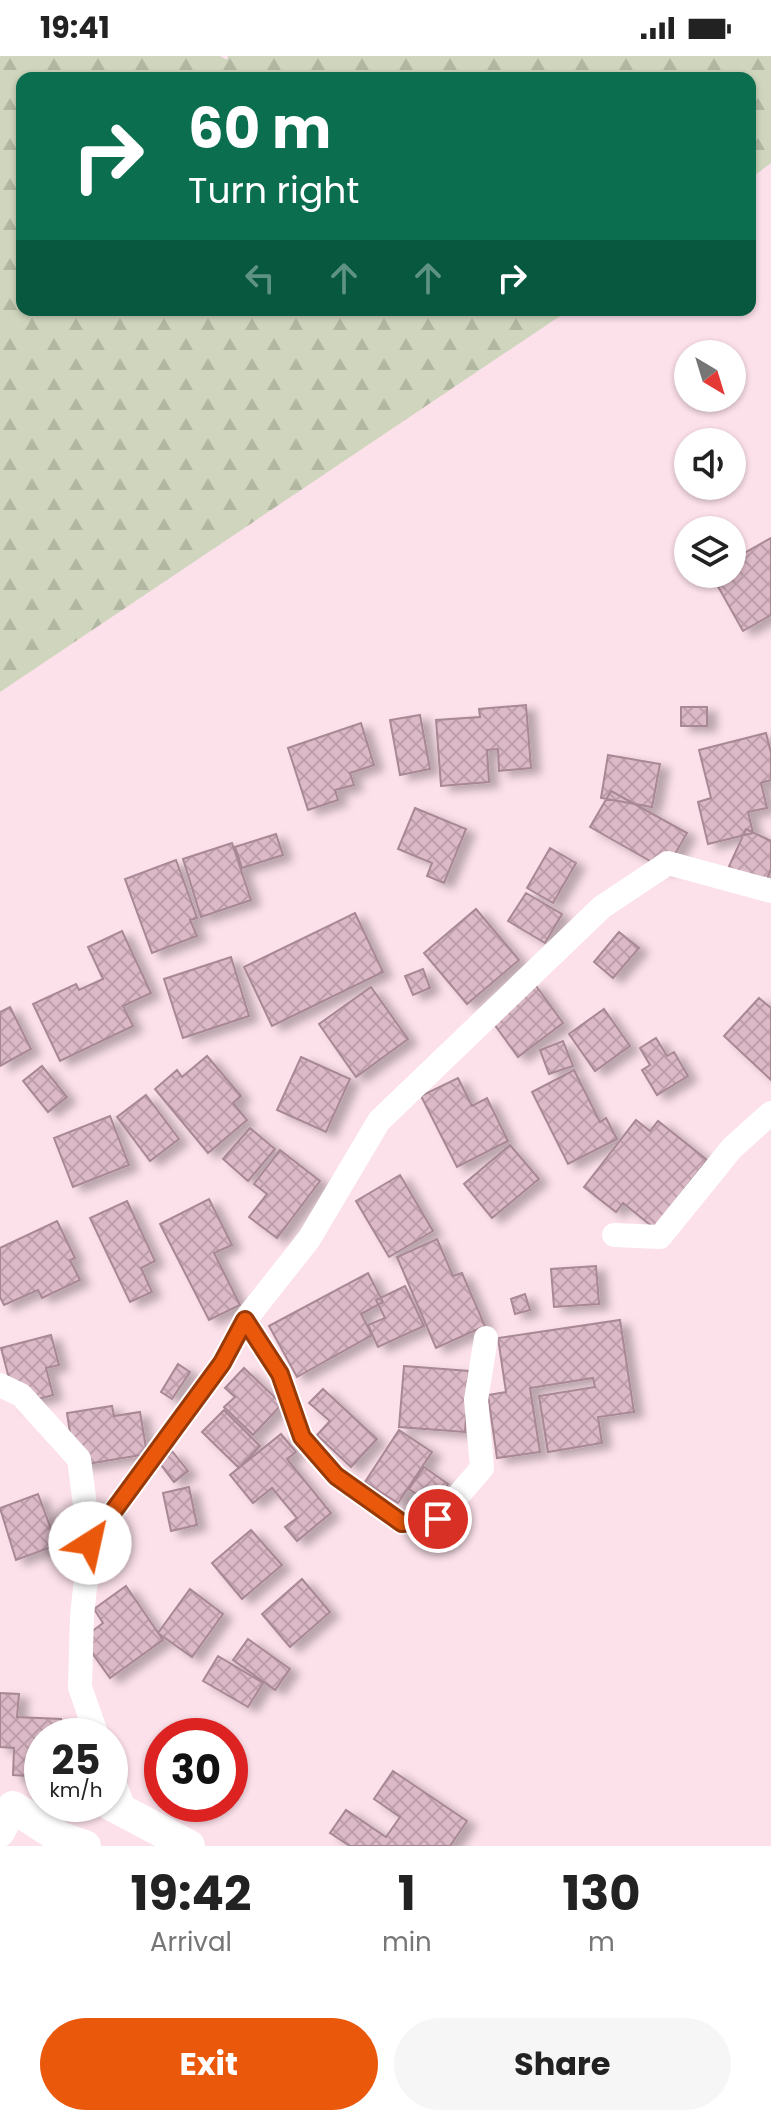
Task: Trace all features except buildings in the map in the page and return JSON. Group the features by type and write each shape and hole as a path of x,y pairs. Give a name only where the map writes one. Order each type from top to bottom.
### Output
{"main road":[{"path":"14,1811 59,1837 85,1846"},
{"path":"128,1812 189,1846"}],"street":[{"path":"90,1543 222,1363 245,1320 309,1239 379,1121 602,907 668,863 771,891"},
{"path":"614,1235 660,1237 732,1148 771,1113"},
{"path":"245,1320 280,1374 302,1437 336,1476 402,1523 438,1519 482,1468 476,1400 486,1338"},
{"path":"0,1385 21,1395 79,1459 90,1543 82,1615 80,1687 91,1718"}],"green space":[{"path":"0,56 220,56 227,60 228,56 771,56 771,163 756,174 756,72 16,72 16,316 560,316 0,692"}],"route":[{"path":"90,1543 141,1469 222,1363 245,1320 280,1374 302,1437 336,1476 402,1523 438,1519"}]}
